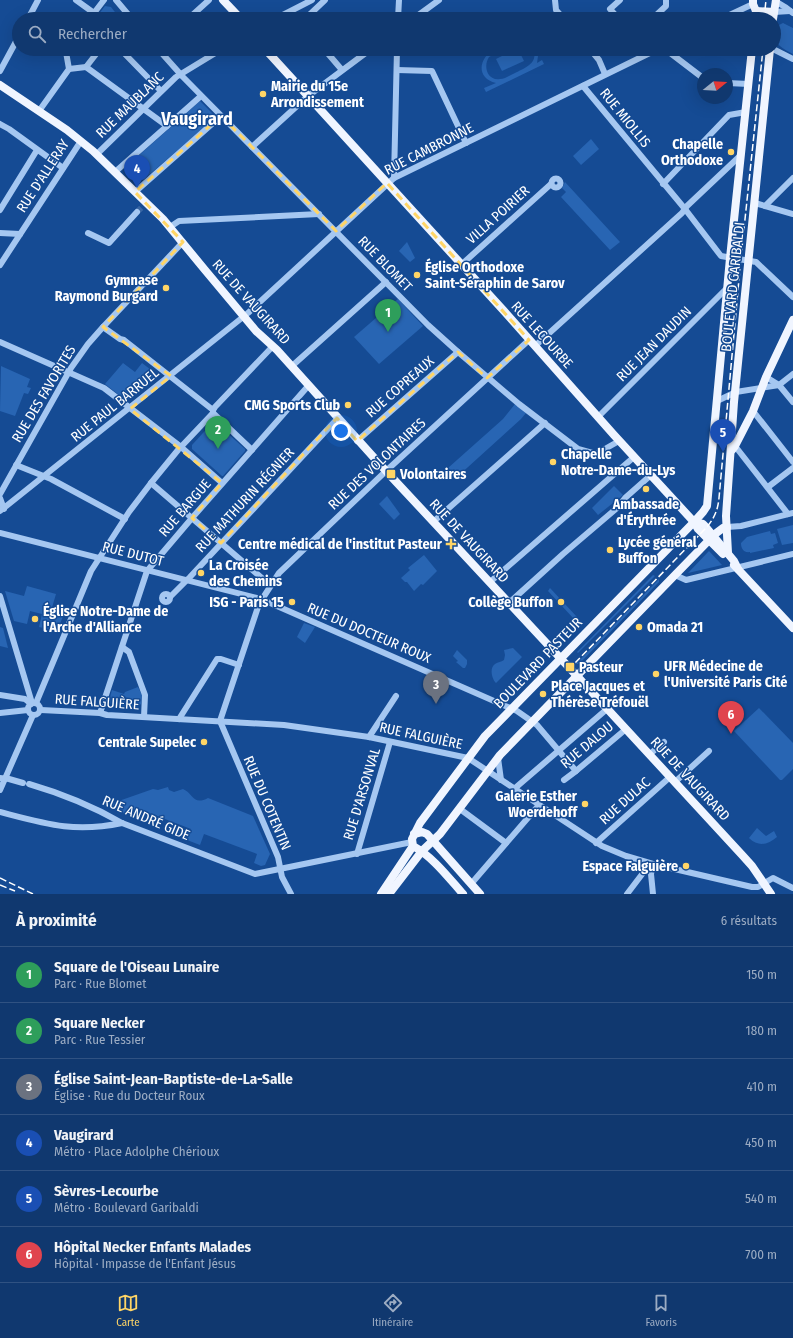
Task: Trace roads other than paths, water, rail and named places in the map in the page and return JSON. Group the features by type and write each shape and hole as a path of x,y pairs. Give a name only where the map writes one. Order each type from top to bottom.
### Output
{"main road":[{"path":"224,0 235,12"},
{"path":"774,12 775,0"},
{"path":"754,8 764,12"},
{"name":"RUE LECOURBE","path":"272,56 308,96 390,180 460,265 619,441 694,522 705,526 711,538"},
{"name":"BOULEVARD GARIBALDI","path":"694,522 704,512 708,502 727,288 751,56"},
{"name":"BOULEVARD GARIBALDI","path":"728,553 726,516 733,448 736,392 748,260 771,56"},
{"name":"RUE DE VAUGIRARD","path":"0,85 39,111 97,154 135,192 144,204 170,227 264,338 292,366 357,440 650,754 743,856 752,866 771,894"},
{"path":"733,448 753,411 766,377 793,320"},
{"path":"694,522 698,529 728,553 738,569"},
{"name":"BOULEVARD PASTEUR","path":"380,894 412,844 414,834 422,820 485,736 694,522"},
{"path":"389,894 422,851 440,834 498,758 532,721 711,538 726,527"},
{"path":"711,538 793,628"},
{"path":"414,834 427,834 480,894"},
{"path":"412,844 422,851 463,894"}],"street":[{"path":"32,12 38,0"},
{"path":"76,0 93,12"},
{"path":"95,12 104,0"},
{"path":"116,0 126,12"},
{"path":"196,12 209,0"},
{"path":"289,12 312,0"},
{"path":"312,12 325,0"},
{"path":"398,12 399,0"},
{"path":"423,12 439,0"},
{"path":"555,0 556,10 558,12"},
{"path":"613,12 610,9 620,0"},
{"path":"660,12 666,6 666,0"},
{"path":"775,0 786,6 791,12 781,14"},
{"path":"742,12 754,8"},
{"path":"0,71 12,49"},
{"path":"781,53 793,59"},
{"path":"66,56 69,69"},
{"path":"86,67 95,56"},
{"path":"127,56 161,91"},
{"name":"RUE BLOMET","path":"164,56 201,96 318,214 337,231 428,325 487,378 578,449 596,454 619,441"},
{"name":"RUE MAUBLANC","path":"97,154 180,74 210,56"},
{"path":"330,56 342,70"},
{"path":"252,147 308,96 361,56"},
{"path":"390,180 397,56"},
{"path":"596,56 605,74"},
{"name":"RUE CAMBRONNE","path":"244,316 390,180 583,86 639,56"},
{"path":"674,56 697,73"},
{"path":"39,111 69,69 86,67 167,126"},
{"path":"397,70 432,71 466,143"},
{"path":"733,83 749,84"},
{"name":"RUE MIOLLIS","path":"583,86 685,209 721,256 748,260"},
{"path":"115,172 201,96"},
{"path":"663,184 729,115 746,112"},
{"path":"135,192 221,116"},
{"path":"0,124 63,168"},
{"name":"RUE D'ALLERAY","path":"0,265 81,141"},
{"path":"0,210 37,150"},
{"name":"RUE DES VOLONTAIRES","path":"220,721 261,599 279,573 386,471 487,378 532,343 682,213 741,155"},
{"path":"765,206 793,178"},
{"name":"VILLA POIRIER","path":"460,265 551,184"},
{"path":"755,203 793,214"},
{"path":"88,233 109,243 137,212"},
{"path":"170,227 175,222 179,221 318,214"},
{"path":"0,233 20,234"},
{"name":"RUE DES FAVORITES","path":"0,494 68,372 88,344 183,242"},
{"path":"748,260 756,262 793,297"},
{"path":"292,366 386,282"},
{"name":"RUE JEAN DAUDIN","path":"598,417 727,288"},
{"name":"RUE PAUL BARRUEL","path":"2,510 130,409 244,316"},
{"path":"103,327 120,339 124,340 170,376 213,412 252,450"},
{"path":"0,342 104,388 181,447 222,483"},
{"path":"0,790 2,778 30,713 28,706 33,703 91,571 125,519 151,483 181,447 273,346"},
{"name":"RUE COPREAUX","path":"357,440 458,352"},
{"path":"717,401 736,392 779,385 793,374"},
{"path":"766,377 779,385 793,402"},
{"name":"RUE BARGUE","path":"100,713 147,571 222,483 309,385"},
{"path":"753,411 793,462"},
{"name":"RUE MATHURIN RÉGNIER","path":"170,597 338,418"},
{"path":"433,522 545,423"},
{"path":"726,527 741,526 791,513 733,448"},
{"path":"490,582 634,457"},
{"path":"16,465 45,476 125,519"},
{"path":"768,488 793,468"},
{"path":"509,603 617,508 625,498 651,475"},
{"path":"151,483 270,585"},
{"path":"0,498 2,510"},
{"name":"RUE DUTOT","path":"0,533 261,599"},
{"path":"675,575 686,580 738,569 793,554"},
{"path":"0,596 33,703"},
{"name":"RUE DU DOCTEUR ROUX","path":"261,599 512,708"},
{"path":"122,647 129,652 145,695 144,717"},
{"path":"179,719 217,660 221,659 239,665"},
{"path":"0,695 25,699 40,706 41,710 37,715 30,713 0,713"},
{"path":"368,737 396,696"},
{"path":"512,708 532,721 576,771"},
{"path":"514,789 607,709"},
{"name":"RUE FALGUIÈRE","path":"41,710 284,725 368,737 468,758 596,843 626,856 650,864 752,887 756,887 773,878 793,888"},
{"name":"RUE DU COTENTIN","path":"220,721 278,857 282,877 291,894"},
{"name":"RUE DALOU","path":"564,780 626,729"},
{"name":"RUE D'ARSONVAL","path":"357,854 390,742"},
{"path":"650,754 664,742"},
{"name":"RUE DULAC","path":"596,843 672,779 709,752"},
{"path":"498,758 501,780"},
{"name":"RUE ANDRÉ GIDE","path":"2,778 49,790 110,816 122,823 255,874 281,869"},
{"path":"471,884 538,805"},
{"path":"460,809 506,843"},
{"path":"0,812 47,825 73,828 94,828 122,823"},
{"path":"281,869 412,844"},
{"path":"627,894 650,864"},
{"path":"650,864 653,894"},
{"path":"643,873 651,874"}],"tunnel":[{"path":"137,212 143,206"}],"railway":[{"path":"765,12 766,0"},
{"path":"575,663 706,528 717,510 741,257 762,56"},
{"path":"0,878 33,894"},
{"path":"0,885 15,891"}],"place":[{"name":"Mairie du 15e Arrondissement","path":"263,94"},
{"name":"Chapelle Orthodoxe","path":"731,152"},
{"name":"Vaugirard","path":"137,188"},
{"name":"Église Orthodoxe Saint-Séraphin de Sarov","path":"417,275"},
{"name":"Gymnase Raymond Burgard","path":"166,288"},
{"name":"Square de l'Oiseau Lunaire","path":"388,332"},
{"name":"CMG Sports Club","path":"348,405"},
{"name":"Square Necker","path":"218,449"},
{"name":"Sèvres-Lecourbe","path":"723,452"},
{"name":"Chapelle Notre-Dame-du-Lys","path":"553,462"},
{"name":"Volontaires","path":"391,474"},
{"name":"Ambassade d'Érythrée","path":"646,489"},
{"name":"Centre médical de l'institut Pasteur","path":"451,544"},
{"name":"Lycée général Buffon","path":"610,550"},
{"name":"La Croisée des Chemins","path":"201,573"},
{"name":"ISG - Paris 15","path":"292,602"},
{"name":"Collège Buffon","path":"561,602"},
{"name":"Église Notre-Dame de l'Arche d'Alliance","path":"35,619"},
{"name":"Omada 21","path":"639,627"},
{"name":"Pasteur","path":"570,667"},
{"name":"UFR Médecine de l'Université Paris Cité","path":"656,674"},
{"name":"Place Jacques et Thérèse Tréfouël","path":"543,694"},
{"name":"Église Saint-Jean-Baptiste-de-La-Salle","path":"436,704"},
{"name":"Hôpital Necker Enfants Malades","path":"731,734"},
{"name":"Centrale Supelec","path":"204,742"},
{"name":"Galerie Esther Woerdehoff","path":"585,804"},
{"name":"Espace Falguière","path":"686,866"}],"district":[{"name":"Vaugirard","path":"197,119"}]}
